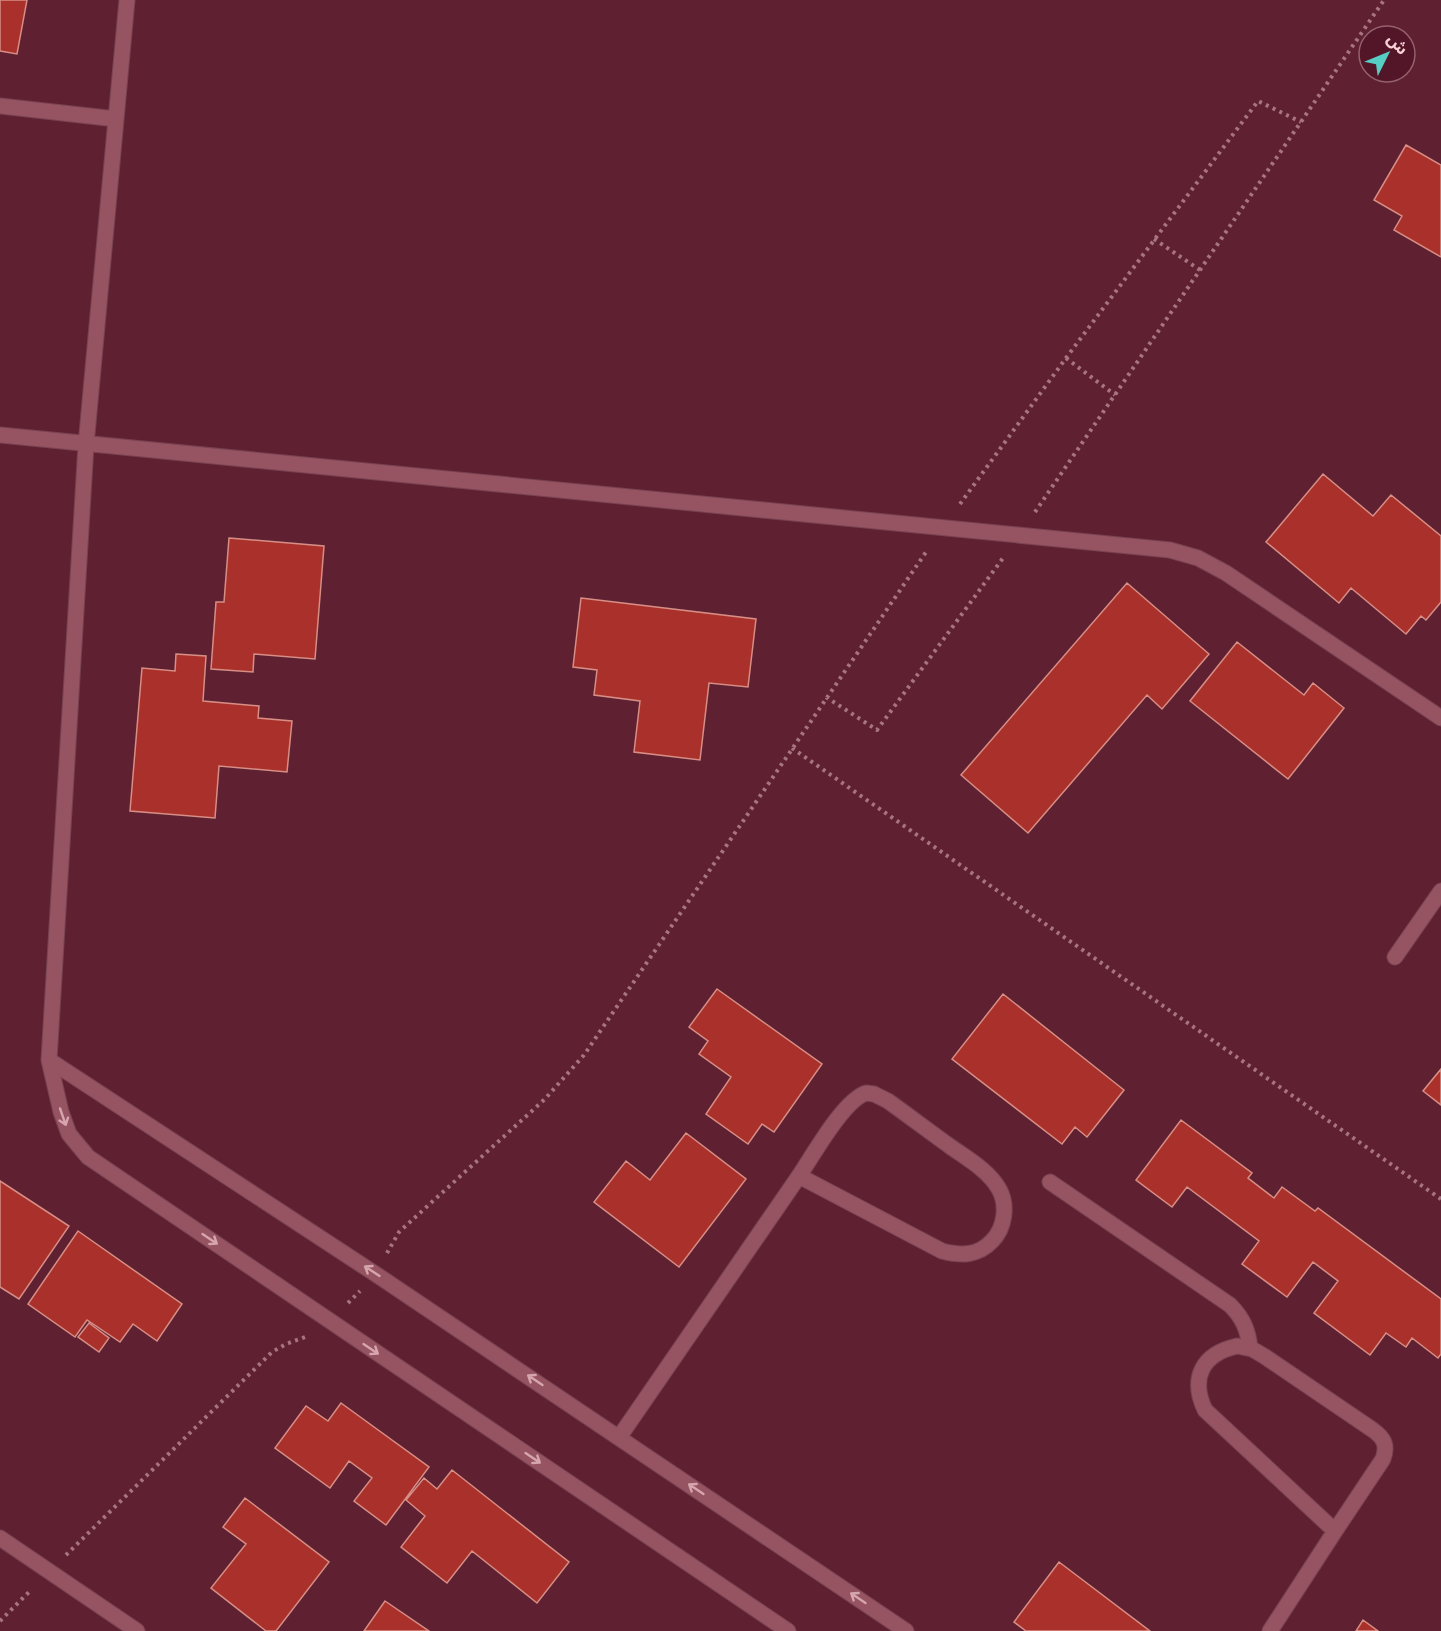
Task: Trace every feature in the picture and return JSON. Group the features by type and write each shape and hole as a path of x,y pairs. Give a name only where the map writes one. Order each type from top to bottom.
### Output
{"street":[{"path":"127,0 86,445 49,1060 61,1113 69,1134 88,1157 788,1631"},
{"path":"0,106 116,119"},
{"path":"0,435 1170,550 1198,558 1226,573 1441,718"},
{"path":"1395,957 1441,891"},
{"path":"49,1060 620,1436 906,1631"},
{"path":"620,1436 799,1176 851,1101 866,1093 888,1101 978,1167 1000,1190 1004,1206 1003,1221 997,1236 987,1247 972,1253 957,1255 942,1251 799,1176"},
{"path":"1050,1182 1230,1305 1245,1324 1250,1348"},
{"path":"1270,1631 1383,1459 1386,1451 1385,1442 1373,1430 1250,1348 1237,1346 1222,1349 1210,1357 1197,1382 1199,1397 1205,1410 1335,1532"},
{"path":"0,1538 137,1631"}],"path":[{"path":"826,697 878,730 1019,536 1384,0"},
{"path":"0,1621 272,1352 286,1344 312,1335 358,1293 374,1273 399,1232 545,1099 584,1055 942,528 1258,101 1301,122"},
{"path":"1154,239 1200,270"},
{"path":"1066,358 1115,395"},
{"path":"792,747 1441,1199"}],"building":[{"path":"0,0 27,0 17,54 0,51"},
{"path":"1406,145 1441,165 1441,257 1394,230 1402,216 1374,200"},
{"path":"1323,474 1373,516 1391,495 1441,536 1441,602 1426,620 1421,616 1406,634 1351,588 1339,603 1266,542"},
{"path":"229,538 324,546 315,659 254,654 253,672 211,669 216,602 224,602"},
{"path":"1127,583 1209,654 1162,709 1147,695 1028,833 961,775"},
{"path":"581,598 756,619 748,687 709,683 700,760 634,752 640,701 594,695 597,670 573,667"},
{"path":"1237,642 1304,695 1313,683 1344,708 1288,779 1190,701"},
{"path":"176,654 206,656 203,701 259,706 258,718 292,721 287,772 219,766 215,818 130,811 142,668 175,671"},
{"path":"717,989 822,1064 774,1132 762,1124 748,1144 706,1114 731,1077 699,1054 708,1041 689,1027"},
{"path":"1003,994 1124,1090 1087,1137 1075,1127 1062,1144 952,1059"},
{"path":"1441,1069 1441,1105 1423,1091"},
{"path":"1181,1120 1252,1173 1248,1178 1274,1198 1282,1187 1315,1211 1318,1208 1441,1299 1441,1354 1438,1358 1412,1338 1406,1347 1386,1333 1370,1355 1314,1313 1338,1281 1313,1262 1287,1297 1242,1264 1259,1241 1187,1187 1172,1207 1136,1180"},
{"path":"686,1133 746,1179 679,1267 594,1202 626,1161 650,1180"},
{"path":"0,1181 69,1226 19,1299 0,1287"},
{"path":"78,1231 182,1304 157,1341 133,1324 120,1342 87,1320 75,1337 28,1304"},
{"path":"89,1323 109,1338 99,1352 78,1337"},
{"path":"341,1403 429,1467 386,1525 354,1501 372,1478 349,1461 330,1488 275,1448 306,1406 328,1421"},
{"path":"452,1470 569,1562 537,1603 472,1551 447,1583 401,1547 425,1516 406,1500 424,1478 437,1489"},
{"path":"245,1498 329,1562 276,1631 266,1631 211,1588 246,1544 223,1527"},
{"path":"1059,1562 1150,1631 1026,1631 1014,1622"},
{"path":"385,1601 429,1631 364,1631"},
{"path":"1363,1620 1378,1631 1356,1631"}]}
